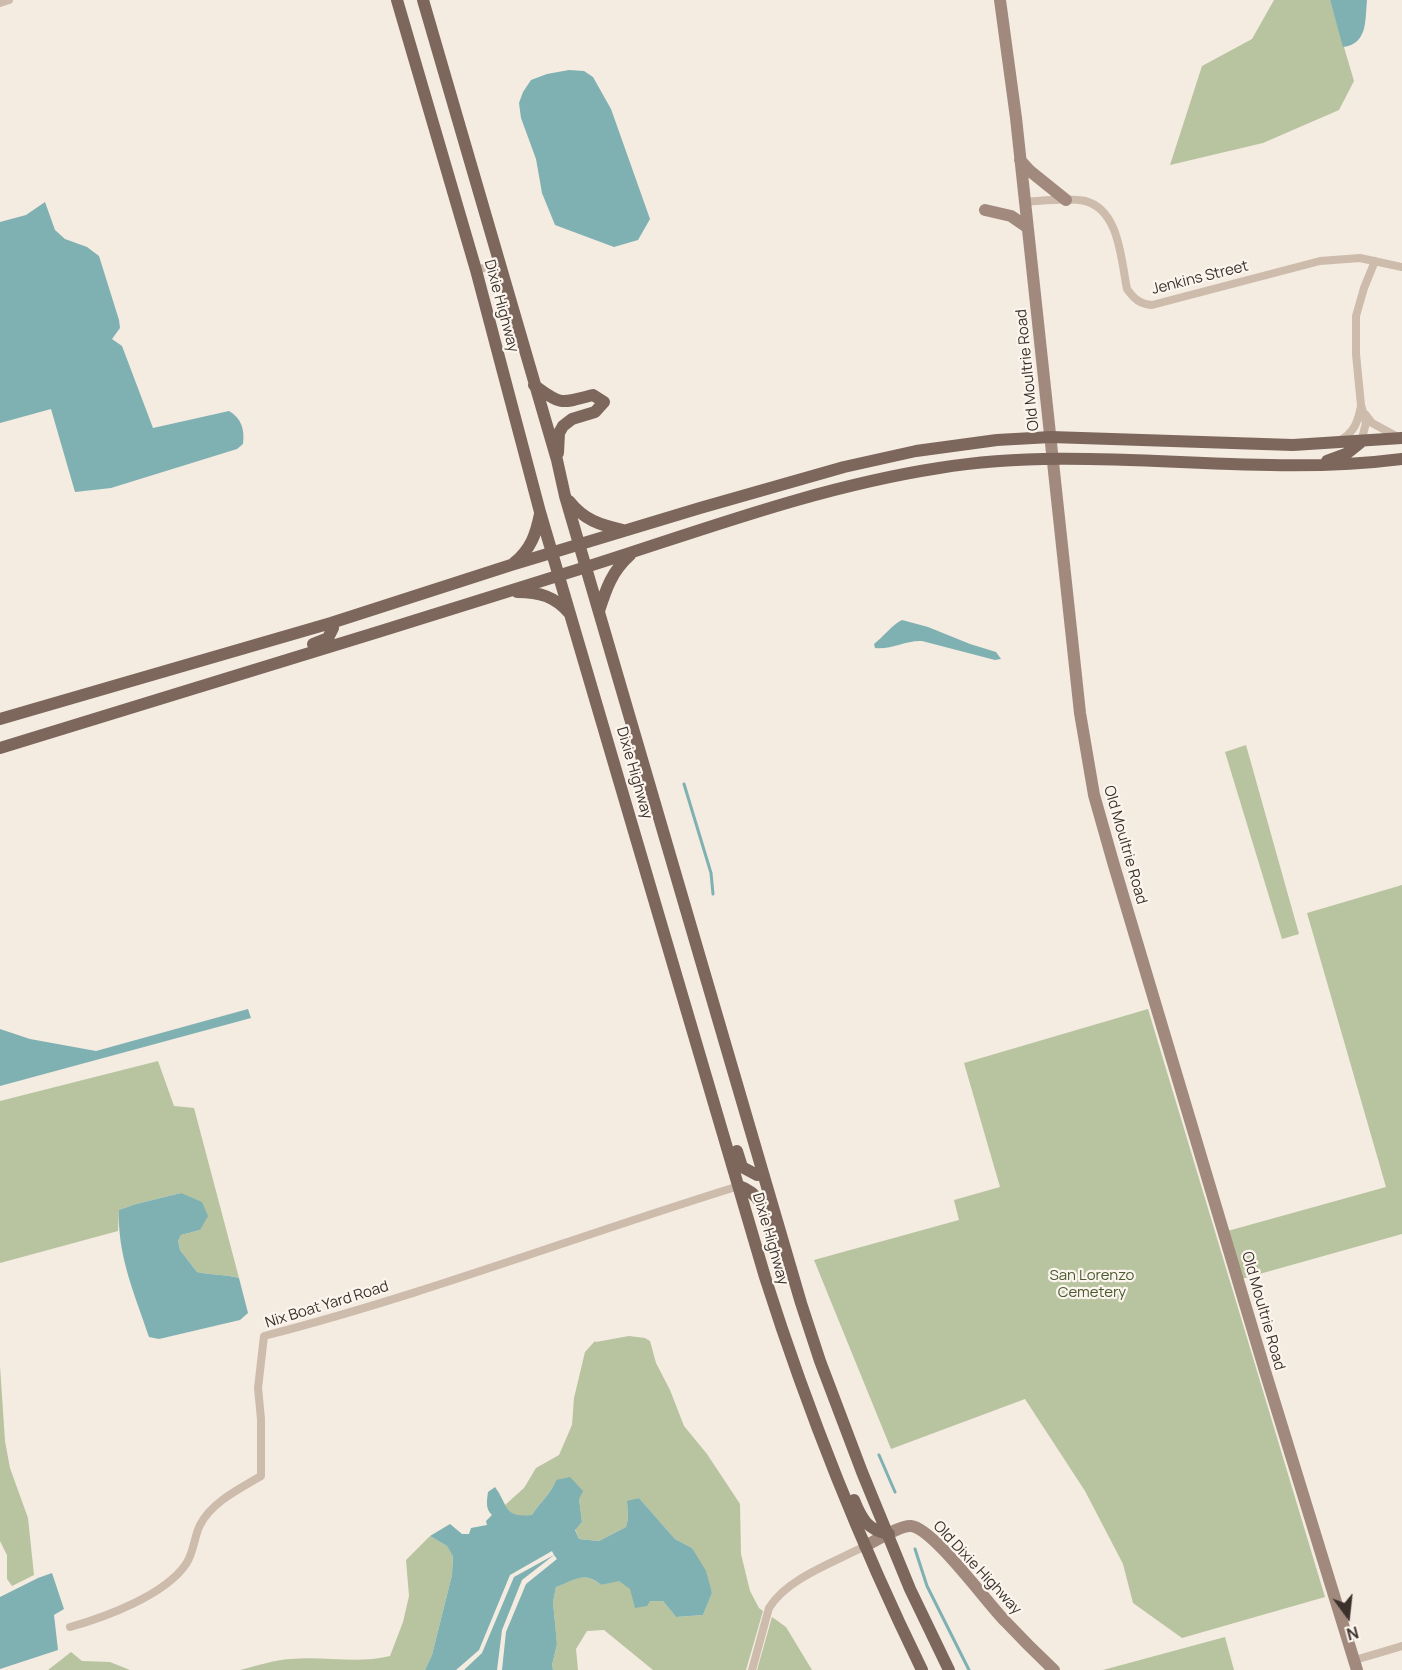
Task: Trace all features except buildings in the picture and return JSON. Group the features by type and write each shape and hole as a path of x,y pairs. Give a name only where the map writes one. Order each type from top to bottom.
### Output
{"main road":[{"name":"Dixie Highway","path":"397,0 476,270 540,512 757,1249 800,1382 846,1503 922,1670"},
{"name":"Dixie Highway","path":"423,0 781,1237 810,1329 847,1433 910,1589 949,1670"},
{"name":"Old Moultrie Road","path":"1000,0 1028,227 1080,713 1094,795 1211,1194 1356,1665"},
{"path":"1020,160 1066,200"},
{"path":"985,210 1011,216 1028,227"},
{"path":"534,385 559,402 568,402 593,395 604,402 595,412 572,419 563,426 559,433 557,460"},
{"path":"0,719 331,623 511,564 625,530 874,460 947,446 1051,437 1255,445 1334,444 1402,438"},
{"path":"1315,466 1346,454 1361,442"},
{"path":"0,748 586,567 704,528 896,476 984,462 1053,458 1315,466 1402,459"},
{"path":"815,475 820,495"},
{"path":"565,496 587,519 600,525 625,530"},
{"path":"511,564 529,548 536,534 540,512"},
{"path":"599,611 613,574 620,564 640,549"},
{"path":"503,592 543,594 555,600 573,618"},
{"path":"278,663 298,649 328,638 333,628 331,623"},
{"path":"682,993 694,1005 742,1167 757,1175"},
{"path":"739,1186 750,1182 757,1175 757,1152"},
{"path":"739,1186 754,1193 762,1204 794,1299 810,1329"},
{"path":"757,1249 766,1259 773,1275 819,1414 856,1505 867,1525 877,1532 889,1534"},
{"name":"Old Dixie Highway","path":"865,1546 909,1526 923,1531 956,1565 1003,1620 1054,1670"}],"street":[{"path":"0,3 9,0"},
{"name":"Jenkins Street","path":"1024,202 1086,201 1102,211 1110,219 1116,236 1127,289 1132,297 1144,304 1152,305 1320,261 1341,258 1375,261"},
{"path":"1361,442 1366,430 1356,354 1356,316 1375,261 1402,267"},
{"path":"476,270 500,264"},
{"path":"1363,410 1377,427 1402,438"},
{"path":"1334,444 1353,429 1363,410"},
{"name":"Nix Boat Yard Road","path":"70,1628 105,1617 171,1581 186,1563 199,1527 208,1512 261,1476 261,1419 258,1388 264,1336 367,1308 624,1221 739,1186"},
{"path":"752,1670 770,1608 775,1599 799,1580 865,1546"},
{"path":"1356,1665 1402,1646"}],"green space":[{"path":"1274,0 1330,0 1354,81 1339,110 1263,143 1170,165 1202,66 1252,39"},
{"path":"1246,745 1299,934 1282,939 1225,752"},
{"path":"1402,885 1402,1234 1238,1280 1224,1232 1386,1187 1307,913"},
{"name":"San Lorenzo Cemetery","path":"1148,1009 1325,1597 1182,1638 1133,1603 1123,1564 1085,1491 1025,1399 891,1449 814,1260 959,1220 954,1200 1000,1187 964,1063"},
{"path":"158,1061 174,1106 194,1108 239,1278 197,1272 180,1250 178,1241 181,1235 200,1230 181,1193 119,1210 118,1231 0,1263 0,1101"},
{"path":"629,1336 650,1341 656,1363 670,1390 684,1426 707,1454 740,1504 741,1554 750,1591 763,1611 746,1670 653,1670 604,1630 587,1631 576,1649 578,1670 553,1670 557,1644 553,1602 556,1587 584,1577 601,1585 619,1580 650,1601 663,1601 676,1617 703,1615 712,1593 692,1548 675,1539 639,1498 627,1502 626,1527 599,1541 579,1539 575,1529 582,1522 579,1499 556,1480 532,1515 516,1516 505,1505 524,1488 536,1468 559,1455 572,1425 574,1398 585,1352 595,1341"},
{"path":"0,1366 5,1441 10,1468 28,1518 34,1575 12,1586 7,1579 7,1555 0,1541"},
{"path":"430,1536 447,1546 453,1555 452,1575 432,1655 425,1670 240,1670 265,1663 303,1658 353,1660 390,1656 403,1622 409,1596 406,1560"},
{"path":"772,1617 786,1627 812,1670 757,1670"},
{"path":"1225,1637 1234,1670 1103,1670"},
{"path":"71,1652 82,1661 110,1662 130,1670 48,1670"}],"water":[{"path":"1330,0 1367,0 1364,30 1357,41 1351,45 1343,47"},
{"path":"569,70 584,71 593,77 611,109 650,219 638,240 614,247 555,225 542,193 536,159 521,118 519,103 531,80"},
{"path":"45,202 55,230 65,239 87,247 99,256 119,320 120,328 112,339 122,346 153,428 229,411 237,417 243,429 243,444 237,449 111,488 75,492 51,409 0,423 0,222 26,215"},
{"path":"902,620 996,652 1001,659 995,660 922,641 875,648 874,644"},
{"path":"248,1009 251,1018 0,1086 0,1029 30,1039 96,1051"},
{"path":"181,1193 202,1202 208,1216 200,1230 181,1235 178,1241 180,1250 197,1272 239,1278 248,1313 240,1320 159,1339 149,1337 133,1290 121,1243 119,1210"},
{"path":"570,1477 583,1491 579,1499 582,1522 575,1530 579,1539 599,1541 626,1527 627,1501 639,1498 675,1539 692,1548 706,1571 712,1593 703,1615 676,1617 663,1601 650,1601 647,1606 635,1608 630,1589 619,1581 601,1585 589,1578 579,1578 556,1587 553,1602 557,1644 553,1670 502,1670 506,1632 526,1584 557,1559 552,1551 510,1575 479,1650 456,1670 425,1670 432,1655 452,1575 453,1556 447,1546 430,1536 450,1524 462,1534 469,1534 471,1528 487,1525 486,1521 492,1515 487,1507 488,1492 495,1487 511,1512 516,1515 532,1515 556,1480"},
{"path":"554,1555 522,1580 502,1630 497,1670 464,1670 482,1653 514,1577"},
{"path":"52,1573 64,1609 54,1615 58,1650 0,1669 0,1597"}],"waterway":[{"path":"684,784 711,873 713,894"},
{"path":"879,1455 895,1492"},
{"path":"915,1549 927,1586 969,1670"}]}
